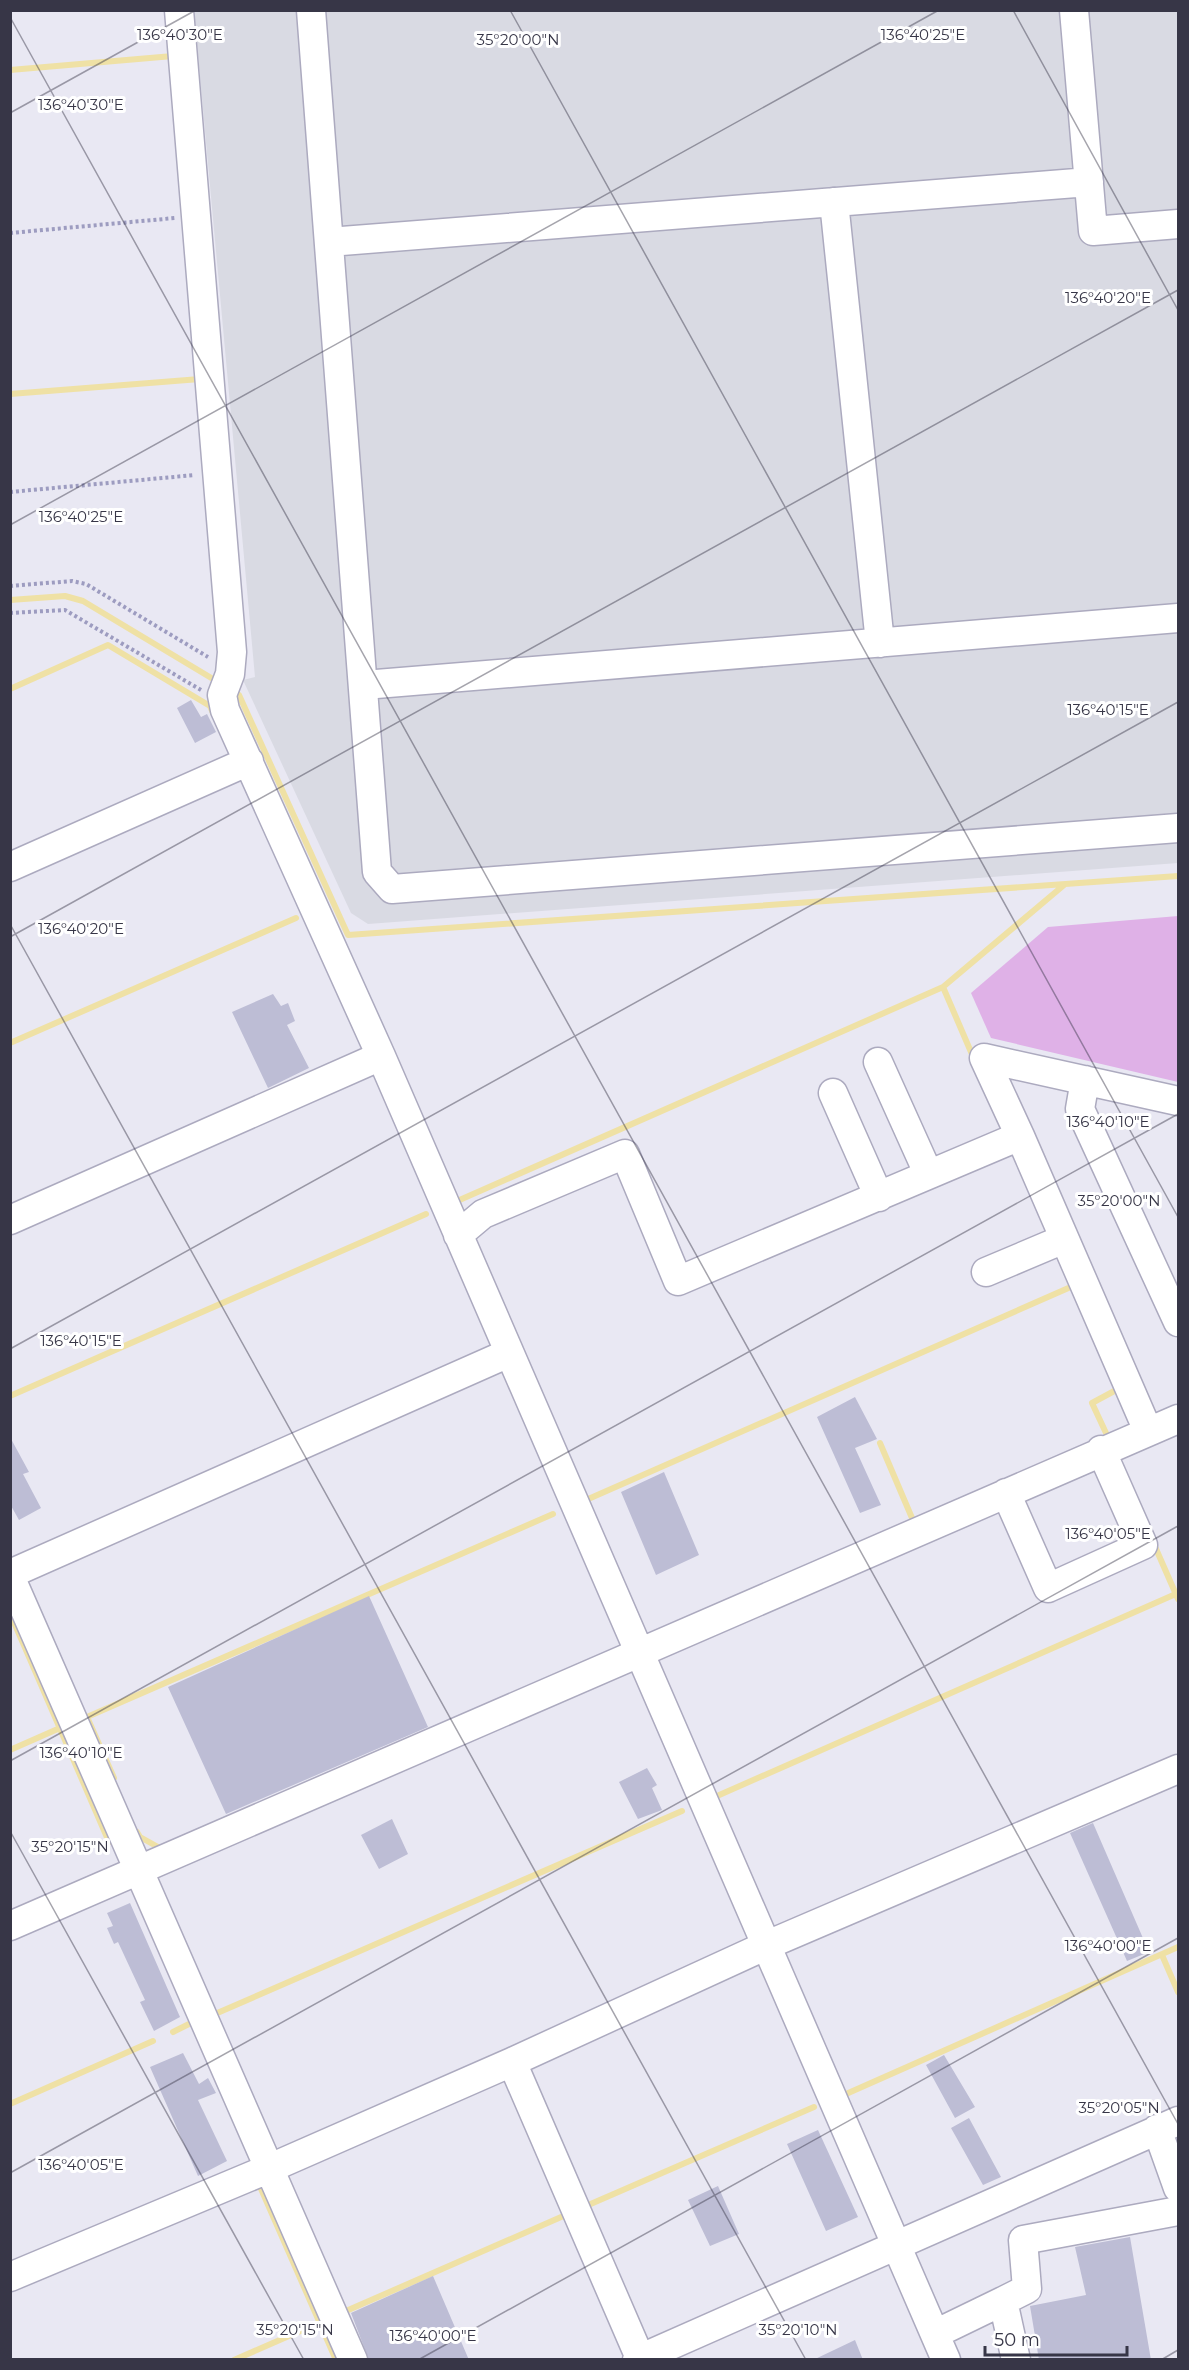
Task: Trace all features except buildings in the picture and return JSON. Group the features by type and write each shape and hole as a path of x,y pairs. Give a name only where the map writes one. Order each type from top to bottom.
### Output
{"street":[{"path":"179,10 232,652 227,686 249,761 381,1056 946,2360"},
{"path":"311,10 378,872 392,889 1179,828"},
{"path":"1074,10 1093,231 1179,224"},
{"path":"329,242 1089,182"},
{"path":"834,202 880,643"},
{"path":"364,685 1179,618"},
{"path":"10,867 249,761"},
{"path":"10,1220 381,1056"},
{"path":"1148,1431 984,1058 1179,1101"},
{"path":"878,1062 928,1173"},
{"path":"1085,1080 1080,1109 1179,1322"},
{"path":"833,1093 879,1197"},
{"path":"458,1235 483,1214 625,1154 678,1281 879,1197 928,1173 1020,1136"},
{"path":"986,1272 1064,1239"},
{"path":"352,2360 10,1575 509,1353"},
{"path":"10,1926 1101,1450 1179,1419"},
{"path":"1006,1492 1047,1588 1143,1545 1101,1450"},
{"path":"10,2277 268,2169 512,2062 765,1946 1179,1770"},
{"path":"512,2062 638,2359 1168,2125 1179,2188"},
{"path":"935,2334 1027,2289 1023,2240 1179,2211"},
{"path":"1003,2301 1016,2360"}],"path":[{"path":"10,233 197,216"},
{"path":"10,492 218,472"},
{"path":"10,586 72,581 86,584 227,686"},
{"path":"10,613 65,610 227,686"}],"shaded area":[{"path":"194,11 1178,11 1178,863 368,924 351,913 243,680 255,677"},
{"path":"1178,916 1178,1082 991,1038 971,993 1048,927"}],"waterway":[{"path":"10,70 173,56"},
{"path":"10,394 200,379"},
{"path":"10,600 65,596 83,601 218,682"},
{"path":"10,689 108,645 210,706 213,713"},
{"path":"231,690 239,695 348,935 1178,876"},
{"path":"455,1202 943,987 1064,885"},
{"path":"10,1043 296,918"},
{"path":"943,987 974,1059"},
{"path":"10,1396 426,1214"},
{"path":"586,1500 1073,1286"},
{"path":"1106,1433 1092,1403 1118,1389 1117,1387"},
{"path":"880,1443 912,1518"},
{"path":"114,1778 87,1717 553,1514"},
{"path":"1153,1542 1178,1599"},
{"path":"717,1796 1178,1593"},
{"path":"10,1613 109,1842"},
{"path":"10,1750 60,1728"},
{"path":"215,2014 682,1811"},
{"path":"137,1832 140,1837 158,1847"},
{"path":"846,2094 1178,1947"},
{"path":"1162,1955 1178,1992"},
{"path":"173,2032 193,2022"},
{"path":"10,2104 153,2041"},
{"path":"586,2206 814,2107"},
{"path":"258,2182 336,2360"},
{"path":"346,2311 568,2214"},
{"path":"234,2360 321,2322"}]}
